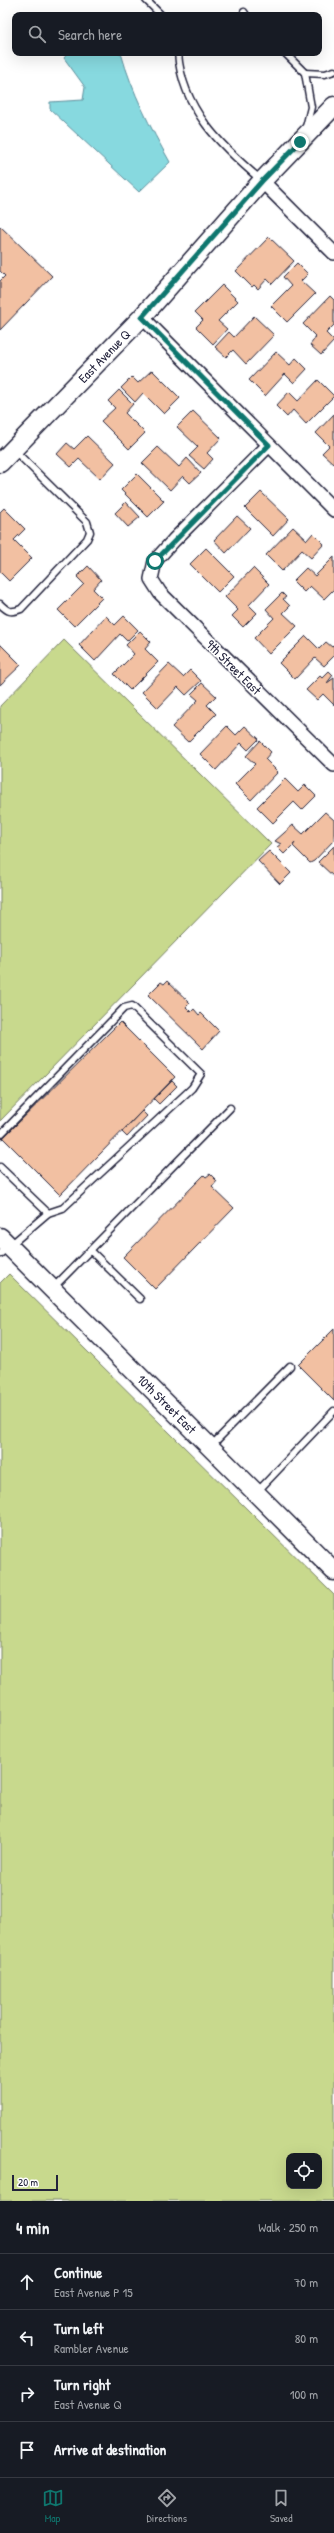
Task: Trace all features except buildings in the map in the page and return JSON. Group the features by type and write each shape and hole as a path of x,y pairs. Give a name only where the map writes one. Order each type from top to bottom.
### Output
{"main road":[{"name":"East Avenue Q","path":"0,462 142,317 262,181 334,106"},
{"name":"10th Street East","path":"3,1246 52,1289 334,1572"}],"street":[{"path":"262,181 334,253"},
{"path":"142,317 334,510"},
{"name":"9th Street East","path":"269,445 155,561 151,579 160,593 334,765"}],"lane":[{"path":"146,0 158,12"},
{"path":"178,56 179,63 190,96 207,129 226,151 262,181"},
{"path":"288,56 305,73 311,107 300,142"},
{"path":"305,73 325,74 334,71"},
{"path":"0,604 7,611 13,612 21,609 87,539 90,532 82,517 13,449"},
{"path":"0,1135 124,1008 132,1006 201,1074 192,1088 63,1208 48,1213 3,1246"},
{"path":"52,1289 230,1108"},
{"path":"0,1166 48,1213"},
{"path":"91,1251 140,1299"},
{"path":"210,1447 290,1366"},
{"path":"256,1494 334,1411"}],"green space":[{"path":"64,640 271,844 0,1121 0,706"},
{"path":"9,1274 334,1595 334,2201 0,2201 0,1283"}],"water":[{"path":"66,56 122,56 130,82 142,109 170,162 139,192 50,109 50,102 83,100 85,87 64,58"}],"route":[{"path":"155,561 269,445 142,317 262,181 300,142"}]}
